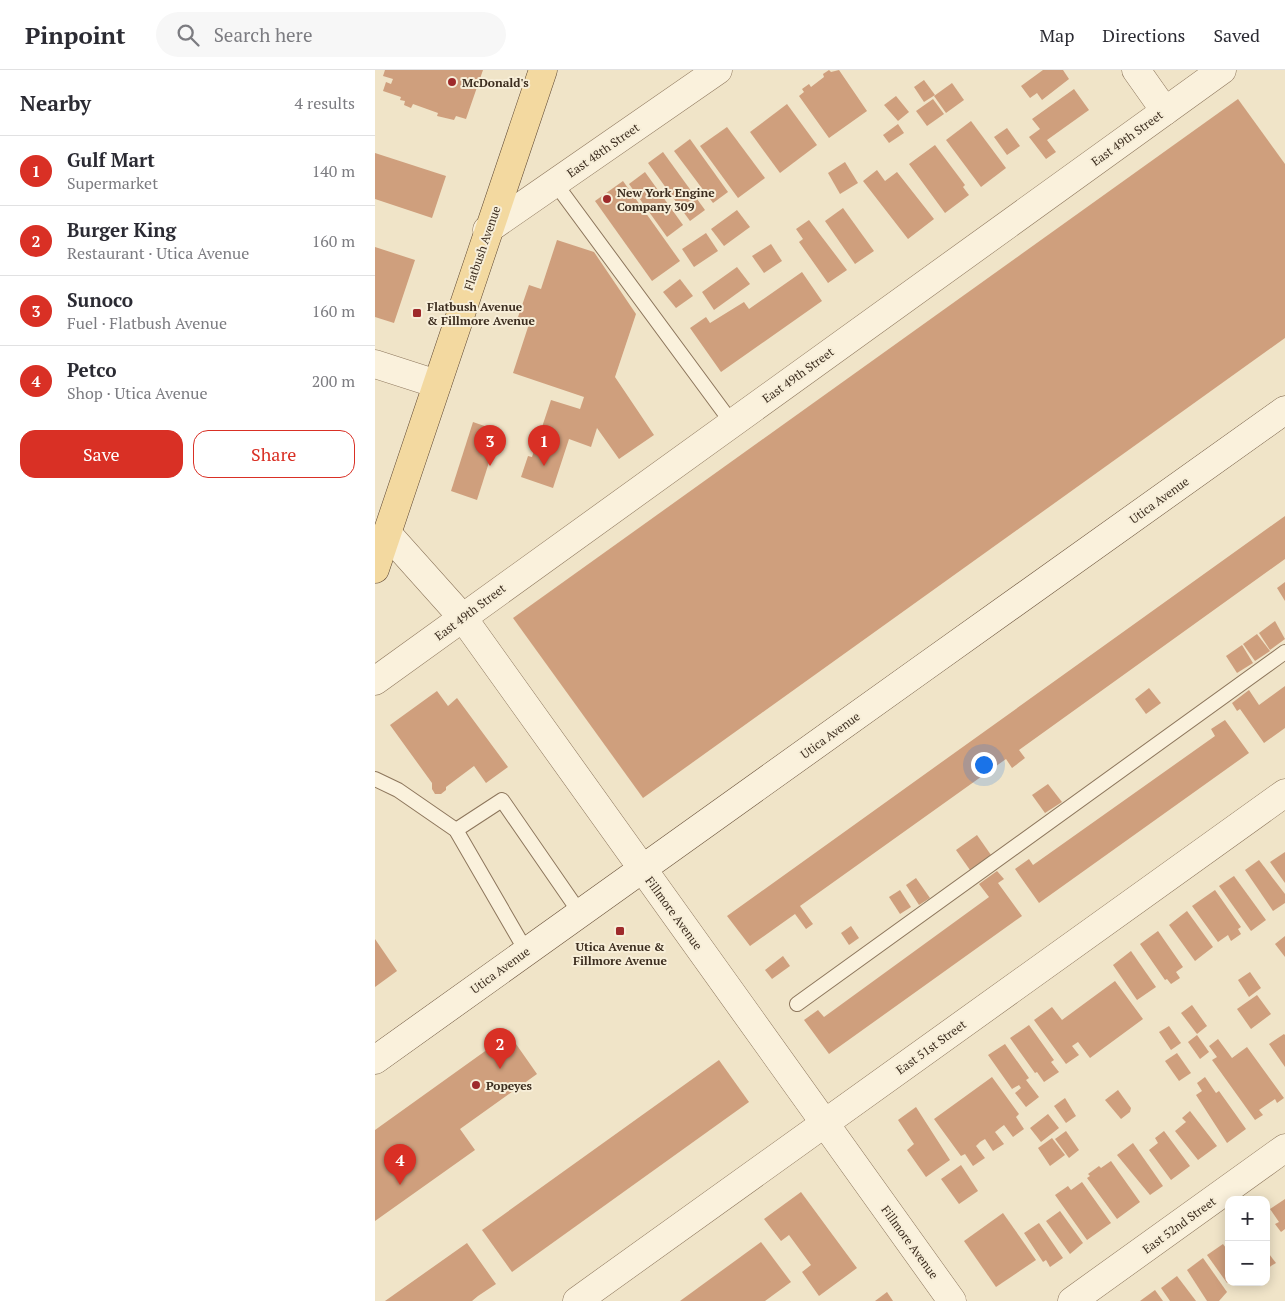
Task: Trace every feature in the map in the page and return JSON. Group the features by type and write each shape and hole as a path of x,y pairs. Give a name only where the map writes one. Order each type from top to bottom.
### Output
{"main road":[{"name":"Flatbush Avenue","path":"375,570 487,230 543,70"}],"street":[{"name":"East 48th Street","path":"487,230 718,70"},
{"path":"1135,70 1165,111"},
{"name":"East 49th Street","path":"375,681 1222,70"},
{"path":"375,364 437,384"},
{"name":"Utica Avenue","path":"375,1060 525,951 643,870 1285,410"},
{"name":"Fillmore Avenue","path":"387,533 463,618 952,1301"},
{"name":"East 51st Street","path":"577,1301 1285,793"},
{"name":"East 52nd Street","path":"1072,1301 1285,1148"}],"lane":[{"path":"555,183 732,423"},
{"path":"797,1004 1285,652"},
{"path":"375,779 398,790 456,830 525,951"},
{"path":"456,830 502,800 580,913"}],"building":[{"path":"385,70 483,70 466,119 456,116 454,120 437,116 438,113 413,104 411,108 404,105 405,101 400,100 401,97 383,91 386,82 391,84 393,79 383,76"},
{"path":"829,70 831,72 839,70 867,111 829,138 799,96 804,92 802,89 809,84 811,87 824,77 823,74"},
{"path":"1043,70 1063,70 1069,79 1042,100 1037,93 1030,98 1021,86"},
{"path":"924,80 935,95 924,102 914,87"},
{"path":"952,83 964,100 946,113 934,96"},
{"path":"1074,89 1089,110 1047,140 1056,152 1046,159 1029,137 1040,129 1032,119"},
{"path":"896,96 909,112 898,121 884,105"},
{"path":"933,99 944,114 927,126 916,111"},
{"path":"1238,99 1285,164 1285,338 643,798 513,618"},
{"path":"787,104 817,145 780,173 750,132"},
{"path":"971,121 1006,168 981,187 946,140"},
{"path":"898,124 904,133 889,143 883,135"},
{"path":"727,127 765,178 738,198 700,146"},
{"path":"1007,128 1020,146 1007,155 994,137"},
{"path":"690,139 728,192 713,203 674,151"},
{"path":"935,145 965,185 963,187 969,195 945,213 909,164"},
{"path":"663,152 705,210 690,221 648,163"},
{"path":"375,153 446,176 432,218 375,199"},
{"path":"845,162 858,183 840,194 828,173"},
{"path":"877,170 885,181 897,172 934,219 908,239 863,181"},
{"path":"645,172 683,225 667,237 629,184"},
{"path":"623,181 680,261 652,281 595,201"},
{"path":"843,208 874,251 855,264 825,221"},
{"path":"737,210 750,227 724,246 711,229"},
{"path":"809,220 847,270 828,283 799,242 803,239 796,229"},
{"path":"706,233 718,251 694,267 682,249"},
{"path":"557,240 594,252 636,314 615,377 654,435 619,459 597,428 591,447 569,439 553,488 521,477 528,456 532,457 551,400 580,409 584,397 513,373 529,324 517,320 529,285 541,289"},
{"path":"771,244 782,261 764,273 752,256"},
{"path":"375,247 415,260 394,323 375,317"},
{"path":"737,267 750,284 714,310 702,292"},
{"path":"802,272 822,301 721,372 690,328 706,317 710,323 744,302 749,309"},
{"path":"680,279 693,296 676,308 663,292"},
{"path":"473,422 499,431 477,500 451,491"},
{"path":"1285,516 1285,559 1019,750 1025,758 1012,768 1006,759 800,906 813,924 806,929 795,914 750,946 727,916"},
{"path":"1285,582 1285,601 1277,588"},
{"path":"1275,621 1285,639 1270,650 1259,633"},
{"path":"1257,634 1270,651 1255,661 1243,644"},
{"path":"1242,645 1253,663 1237,673 1226,656"},
{"path":"1285,686 1285,728 1264,743 1240,709 1237,711 1232,703 1249,690 1259,705"},
{"path":"1149,688 1161,703 1146,714 1135,699"},
{"path":"437,691 448,706 457,698 508,767 486,783 474,766 446,787 446,790 441,794 435,794 432,789 432,783 390,725"},
{"path":"1225,720 1249,753 1039,903 1015,869 1029,859 1033,865 1215,736 1211,729"},
{"path":"1048,784 1062,802 1045,813 1032,795"},
{"path":"977,835 991,855 970,870 956,850"},
{"path":"1285,852 1285,883 1270,862"},
{"path":"1259,860 1285,894 1285,903 1273,911 1245,870"},
{"path":"997,871 1004,879 998,883 1022,916 829,1054 804,1020 818,1010 824,1017 989,897 979,884"},
{"path":"1234,876 1266,920 1251,931 1219,886"},
{"path":"916,878 930,898 919,905 906,885"},
{"path":"900,890 911,907 900,914 889,897"},
{"path":"1215,890 1241,927 1238,929 1241,934 1231,941 1228,935 1218,942 1192,906"},
{"path":"1187,911 1213,947 1195,961 1169,925"},
{"path":"851,926 859,938 849,945 841,933"},
{"path":"1158,931 1183,967 1176,972 1180,978 1171,984 1167,979 1165,980 1140,944"},
{"path":"1285,936 1285,957 1275,944"},
{"path":"375,939 397,971 375,987"},
{"path":"1131,951 1156,987 1137,1000 1113,965"},
{"path":"783,956 790,966 772,979 765,970"},
{"path":"1250,972 1261,988 1249,997 1238,980"},
{"path":"1115,981 1143,1019 1090,1058 1078,1042 1072,1046 1079,1055 1066,1064 1034,1020 1052,1007 1062,1020"},
{"path":"1257,995 1271,1014 1251,1029 1237,1009"},
{"path":"1192,1005 1207,1026 1197,1034 1181,1013"},
{"path":"1029,1025 1054,1060 1051,1062 1059,1072 1044,1082 1037,1072 1035,1073 1010,1038"},
{"path":"1169,1026 1181,1043 1171,1050 1159,1032"},
{"path":"509,1034 537,1074 460,1129 475,1150 375,1221 375,1130"},
{"path":"1197,1035 1209,1052 1200,1059 1188,1042"},
{"path":"1285,1035 1285,1067 1269,1044"},
{"path":"1218,1039 1232,1058 1247,1047 1284,1098 1277,1103 1275,1099 1259,1110 1263,1115 1255,1120 1212,1060 1217,1057 1209,1046"},
{"path":"1005,1044 1029,1078 1026,1080 1039,1097 1026,1107 1015,1093 1021,1088 1019,1085 1012,1089 988,1055"},
{"path":"1177,1053 1191,1073 1179,1081 1165,1061"},
{"path":"719,1060 749,1102 512,1272 482,1230"},
{"path":"992,1077 1019,1114 1016,1117 1024,1129 1013,1137 1004,1125 995,1132 1004,1144 993,1151 985,1139 980,1142 976,1146 985,1158 973,1166 965,1154 961,1156 934,1119"},
{"path":"1205,1077 1216,1093 1219,1091 1246,1129 1227,1143 1196,1095 1202,1091 1197,1083"},
{"path":"1118,1090 1131,1108 1130,1112 1121,1119 1105,1100"},
{"path":"1065,1098 1076,1116 1066,1123 1054,1106"},
{"path":"916,1107 950,1160 926,1177 907,1150 914,1144 898,1120"},
{"path":"1190,1111 1217,1146 1198,1160 1175,1131 1186,1122 1182,1118"},
{"path":"1048,1114 1059,1128 1041,1142 1030,1128"},
{"path":"1066,1131 1079,1150 1069,1158 1055,1139"},
{"path":"1164,1131 1190,1166 1171,1180 1149,1150 1158,1143 1155,1138"},
{"path":"1052,1138 1065,1155 1050,1166 1038,1148"},
{"path":"1133,1143 1163,1186 1150,1195 1117,1155"},
{"path":"1111,1161 1140,1202 1117,1219 1087,1178 1090,1176 1088,1174 1099,1166 1101,1168"},
{"path":"961,1165 978,1191 959,1204 941,1179"},
{"path":"1082,1182 1111,1223 1087,1240 1055,1195 1068,1186 1071,1190"},
{"path":"801,1192 857,1268 819,1296 802,1272 811,1265 789,1235 781,1241 764,1219"},
{"path":"1285,1199 1285,1229 1281,1232 1275,1224 1279,1222 1270,1209"},
{"path":"1060,1211 1083,1243 1070,1254 1046,1221"},
{"path":"1003,1213 1036,1260 996,1287 964,1241"},
{"path":"1039,1223 1063,1258 1050,1267 1046,1260 1043,1262 1024,1233"},
{"path":"761,1242 791,1282 765,1301 680,1301"},
{"path":"467,1243 496,1284 472,1301 385,1301"},
{"path":"1223,1244 1225,1247 1225,1280 1207,1255"},
{"path":"1270,1255 1276,1263 1270,1267"},
{"path":"1203,1258 1227,1292 1219,1301 1207,1301 1187,1270"},
{"path":"1177,1276 1196,1301 1170,1301 1161,1288"},
{"path":"1155,1290 1163,1301 1140,1301"},
{"path":"887,1292 893,1301 875,1301"}],"place":[{"name":"McDonald's","path":"452,82"},
{"name":"New York Engine Company 309","path":"607,199"},
{"name":"Flatbush Avenue & Fillmore Avenue","path":"417,313"},
{"name":"Sunoco","path":"490,466"},
{"name":"Gulf Mart","path":"544,466"},
{"name":"Utica Avenue & Fillmore Avenue","path":"620,931"},
{"name":"Burger King","path":"500,1069"},
{"name":"Popeyes","path":"476,1085"},
{"name":"Petco","path":"400,1185"}]}
